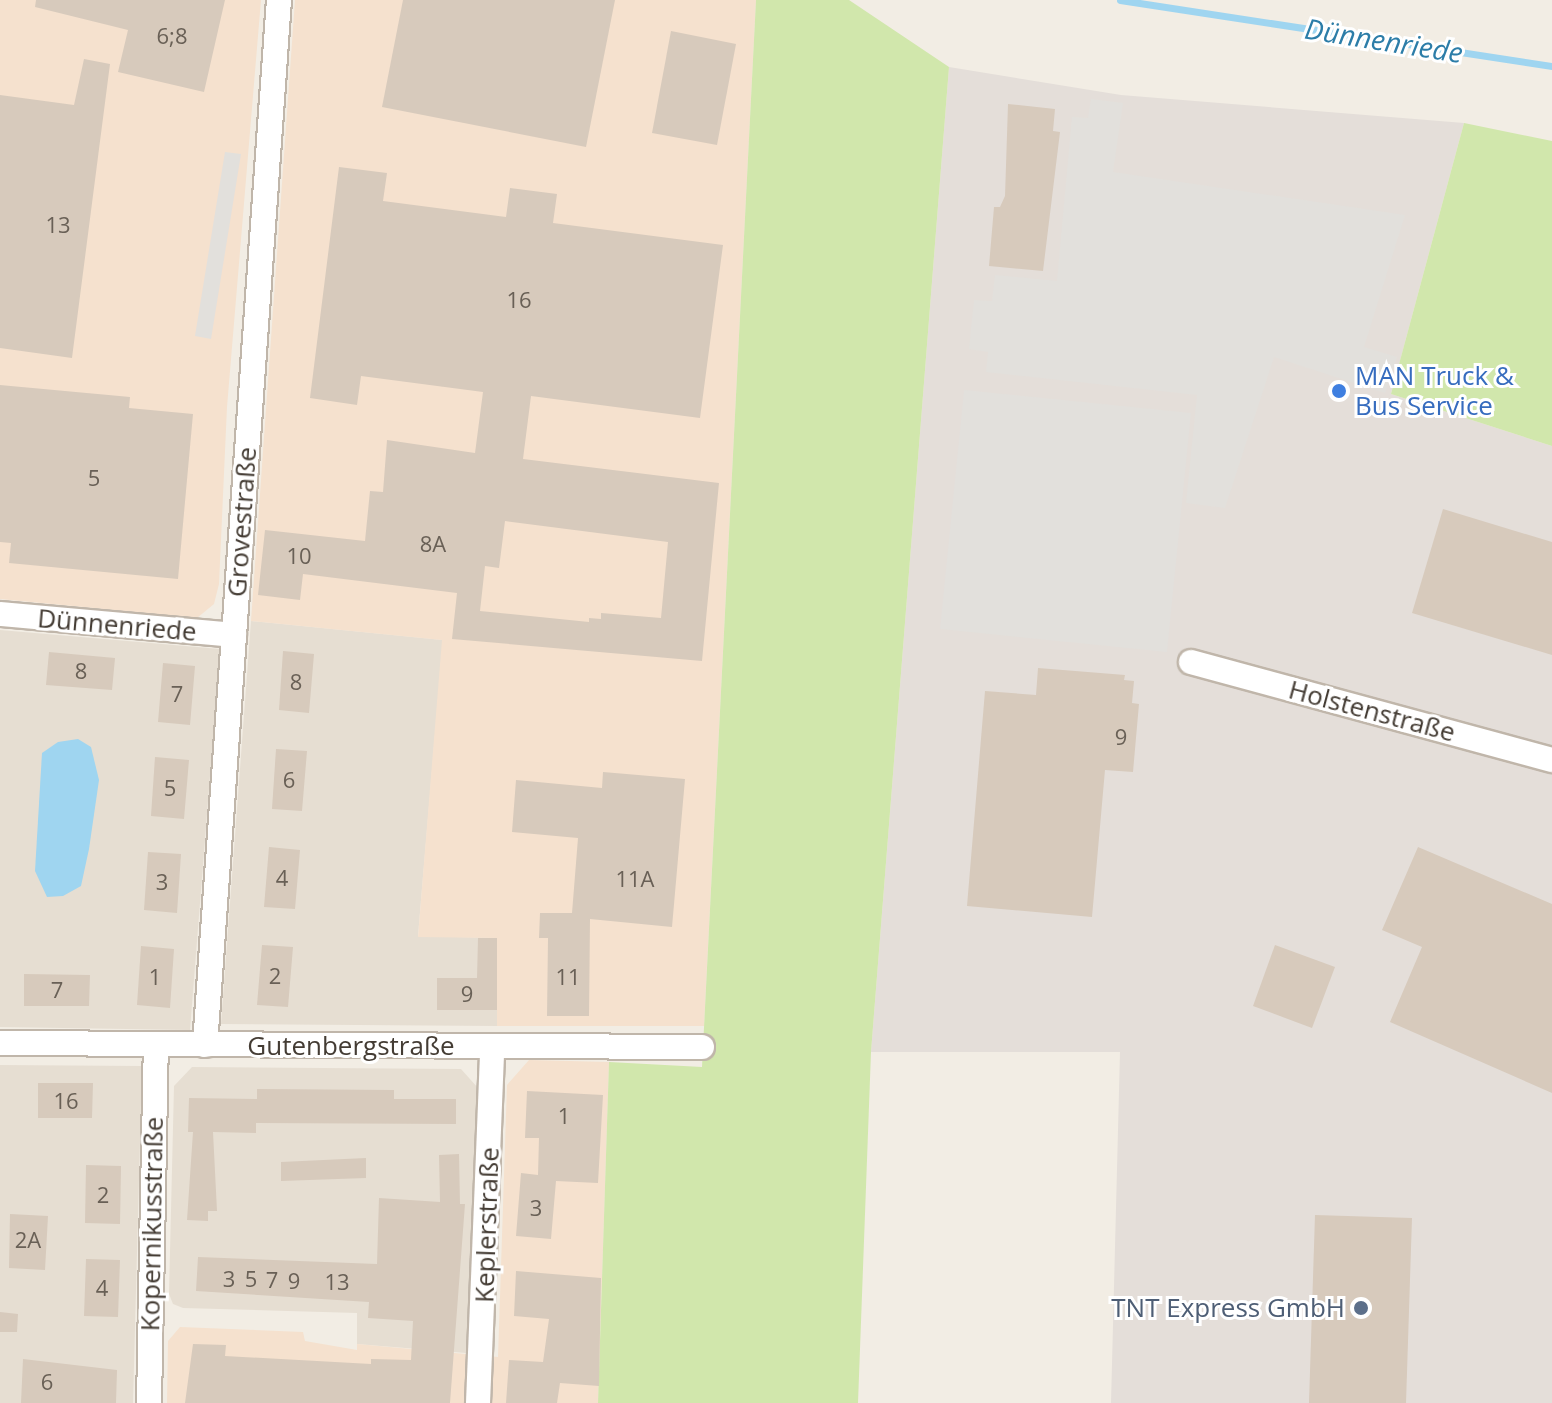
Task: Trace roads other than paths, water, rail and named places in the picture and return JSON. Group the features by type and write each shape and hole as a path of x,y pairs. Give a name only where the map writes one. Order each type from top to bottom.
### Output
{"street":[{"name":"Grovestraße","path":"205,1045 279,0"},
{"name":"Dünnenriede","path":"0,614 234,635"},
{"name":"Holstenstraße","path":"1191,662 1552,760"},
{"name":"Gutenbergstraße","path":"0,1043 702,1047"},
{"name":"Kopernikusstraße","path":"149,1403 156,1044"},
{"name":"Keplerstraße","path":"478,1403 492,1047"}],"water":[{"path":"78,739 91,747 99,780 89,849 81,886 63,896 47,897 35,871 42,753 58,742"}],"waterway":[{"name":"Dünnenriede","path":"1120,0 1552,66"}],"place":[{"name":"MAN Truck & Bus Service","path":"1339,391"},
{"name":"TNT Express GmbH","path":"1361,1308"}]}
